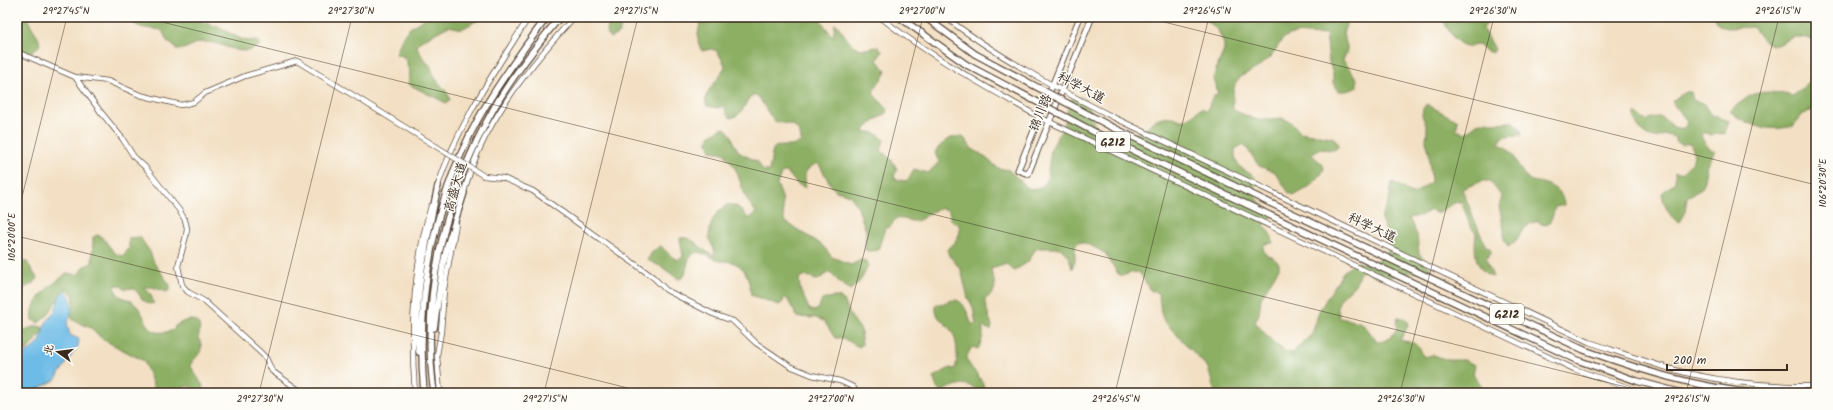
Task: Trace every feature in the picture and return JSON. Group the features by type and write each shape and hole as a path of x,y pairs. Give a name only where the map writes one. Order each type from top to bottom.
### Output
{"highway":[{"name":"高盛大道","path":"424,393 421,347 422,315 428,264 434,235 448,185 463,149 488,103 547,17"},
{"name":"高盛大道","path":"434,392 430,346 431,316 436,265 455,190 471,153 495,107 531,52 560,17"},
{"name":"G212","path":"899,17 966,65 1104,137 1577,360 1637,381 1682,393"},
{"name":"科学大道","path":"925,17 975,54 1108,125 1268,202 1584,350 1638,369 1687,382 1736,391 1757,393"},
{"path":"423,379 418,346 418,315 428,233 438,186"},
{"path":"430,346 448,243 464,193"}],"main road":[{"name":"高盛大道","path":"415,393 412,344 414,289 423,233 438,186 462,128 479,96 529,17"},
{"name":"高盛大道","path":"440,393 437,355 441,332 444,289 452,242 464,193 476,156 504,105 532,64 574,17"},
{"path":"880,17 911,41 1039,118 1574,369 1644,393"},
{"name":"科学大道","path":"945,17 981,44 1062,91 1115,118 1589,342 1690,374 1745,383 1783,387 1816,386"},
{"name":"锦川路","path":"1080,17 1018,170 1028,174 1092,17"},
{"path":"17,52 75,77 108,81 140,95 181,105 194,102 206,93 245,76 297,61 484,176 503,178 533,191 653,277 666,290 713,314 734,321 756,343 790,366 812,375 840,381 853,387 857,393"},
{"path":"75,77 134,157 146,168 180,210 187,228 178,266 182,285 188,292 204,301 260,352 266,358 272,370 303,393"}],"green space":[{"path":"17,17 27,17 38,37 40,45 31,53 20,51 17,46"},
{"path":"129,17 189,17 218,27 241,39 249,41 256,40 261,44 253,49 239,51 211,42 203,42 177,50 173,44 167,41 162,30 139,26"},
{"path":"427,17 483,17 462,29 449,26 419,42 417,48 425,61 430,65 435,78 448,94 450,100 446,103 408,84 410,71 407,66 407,60 396,54 407,31"},
{"path":"613,17 624,17 619,33 610,38 607,30"},
{"path":"701,17 818,17 833,37 835,23 854,46 863,49 879,47 882,51 877,60 886,71 875,87 873,93 885,106 888,112 869,125 863,132 874,133 884,140 881,151 891,159 897,169 894,177 897,180 907,181 914,169 928,173 939,162 935,153 937,149 951,138 961,136 972,149 981,154 998,168 1009,170 1030,190 1042,187 1047,180 1051,149 1064,125 1070,100 1080,97 1085,100 1097,131 1103,136 1116,142 1137,133 1144,132 1152,122 1159,118 1174,117 1184,120 1202,108 1207,111 1211,100 1218,92 1213,78 1224,50 1224,44 1218,30 1202,17 1349,17 1343,33 1347,51 1343,60 1357,79 1357,87 1339,91 1333,83 1333,73 1329,62 1326,33 1317,35 1288,35 1273,54 1258,68 1245,74 1239,79 1234,89 1233,110 1257,120 1282,118 1291,122 1300,132 1331,137 1338,143 1338,147 1334,150 1319,149 1311,154 1323,165 1324,169 1311,185 1293,195 1289,193 1275,172 1259,166 1244,144 1235,149 1235,157 1240,167 1252,175 1259,183 1253,189 1254,194 1258,200 1274,214 1264,225 1272,237 1273,243 1264,244 1263,249 1267,256 1272,257 1279,263 1279,268 1261,298 1259,314 1255,322 1267,336 1287,352 1292,353 1312,334 1319,311 1344,271 1357,262 1367,264 1385,257 1391,243 1381,220 1389,201 1392,182 1414,194 1431,182 1429,151 1426,142 1427,128 1422,115 1426,104 1458,121 1456,130 1465,133 1477,124 1487,121 1492,123 1513,122 1521,129 1522,135 1504,136 1499,143 1510,151 1520,169 1531,181 1543,183 1556,189 1562,196 1564,205 1555,207 1552,218 1547,225 1541,224 1538,221 1532,223 1524,229 1513,244 1508,247 1504,239 1504,230 1499,206 1502,197 1490,181 1482,181 1462,189 1484,243 1490,248 1491,252 1486,259 1493,277 1482,270 1479,265 1475,253 1476,233 1470,226 1462,202 1458,202 1436,213 1431,210 1420,216 1409,218 1417,235 1419,253 1434,274 1429,275 1421,270 1418,272 1397,274 1385,280 1363,271 1359,273 1354,285 1341,298 1338,309 1340,318 1359,322 1366,327 1377,342 1384,341 1392,336 1397,328 1396,323 1398,318 1404,318 1408,321 1408,326 1400,340 1414,343 1420,349 1424,357 1433,355 1448,360 1464,360 1475,365 1473,374 1482,386 1480,393 1215,393 1208,368 1164,321 1161,313 1158,293 1150,290 1139,272 1122,276 1118,274 1105,253 1079,242 1075,245 1075,260 1072,269 1069,256 1060,248 1039,248 1035,250 1028,262 1014,271 1007,264 991,269 995,287 992,294 985,300 985,304 992,326 991,330 982,327 983,335 978,349 973,347 966,358 983,384 984,388 979,391 964,384 940,392 933,377 950,368 955,369 957,350 952,332 936,313 936,304 941,304 952,300 958,301 966,309 971,323 976,325 973,307 968,298 961,270 949,255 947,250 955,242 960,233 959,225 951,220 949,211 944,209 936,210 916,221 902,219 894,220 891,226 885,228 878,250 869,251 865,250 866,231 858,208 850,195 836,191 832,187 817,163 806,173 806,188 797,184 787,172 782,172 777,184 782,197 784,221 822,245 832,257 851,265 861,260 866,261 868,266 863,277 850,290 838,281 832,273 827,273 820,279 815,280 811,277 803,276 799,279 800,288 809,309 814,311 818,309 822,300 832,297 839,297 844,300 850,315 861,330 862,345 859,347 843,338 835,338 824,321 816,318 797,317 788,300 784,297 783,302 779,305 751,295 745,271 732,262 719,261 705,254 696,252 689,257 685,275 678,279 662,267 647,260 653,251 661,246 672,257 678,260 683,257 680,238 690,239 710,254 715,255 709,236 712,221 717,213 729,204 738,207 749,219 756,212 746,198 733,164 724,153 711,151 708,142 709,136 722,128 726,129 732,136 734,144 740,153 758,162 763,171 769,171 773,149 777,146 792,146 801,142 798,130 791,125 773,120 758,96 754,95 750,98 740,114 731,118 727,115 724,106 716,108 707,106 706,101 709,90 725,65 717,51 711,49 702,51 700,47 698,42 698,34"},
{"path":"1441,17 1492,17 1483,28 1495,49 1493,53 1486,51 1479,44 1465,46 1460,43 1451,35"},
{"path":"1714,17 1777,17 1775,22 1781,22 1786,17 1816,17 1816,40 1794,37 1777,45 1773,45 1766,42 1753,27 1728,28 1720,26"},
{"path":"1816,58 1816,109 1801,115 1793,126 1785,128 1760,127 1744,121 1730,111 1745,99 1758,93 1773,92 1793,96 1808,83"},
{"path":"1685,92 1691,92 1693,100 1703,103 1711,115 1729,121 1725,133 1711,135 1701,133 1706,144 1715,151 1707,164 1703,186 1700,190 1687,197 1685,212 1679,222 1669,214 1662,193 1675,182 1675,172 1681,173 1689,166 1693,160 1694,152 1690,143 1681,145 1677,143 1675,137 1665,135 1656,138 1647,136 1640,130 1636,122 1635,113 1646,121 1659,117 1663,118 1673,126 1684,128 1687,123 1686,120 1672,101"},
{"path":"98,235 105,240 115,253 123,256 129,248 129,238 140,237 150,252 154,263 170,285 170,290 166,292 152,287 143,287 150,293 154,303 150,304 143,300 134,288 124,289 121,286 116,285 116,292 118,295 132,301 137,306 150,328 154,331 166,332 174,330 175,326 185,321 194,320 197,322 200,331 198,338 201,349 198,356 190,365 203,386 203,391 198,392 186,386 181,388 182,393 156,393 144,361 102,339 91,328 73,320 70,314 74,304 73,294 65,288 48,315 38,323 33,320 35,305 38,299 49,287 67,273 78,275 83,267 92,263 93,237"},
{"path":"22,261 27,262 37,278 35,282 23,289 24,307 22,310 17,311 17,267"},
{"path":"37,326 42,327 43,332 25,352 17,357 17,335 27,329"}],"water":[{"path":"66,290 69,294 72,306 67,324 70,335 79,339 78,346 55,380 30,393 17,393 17,361 40,342 45,324 55,311 60,295"}]}
